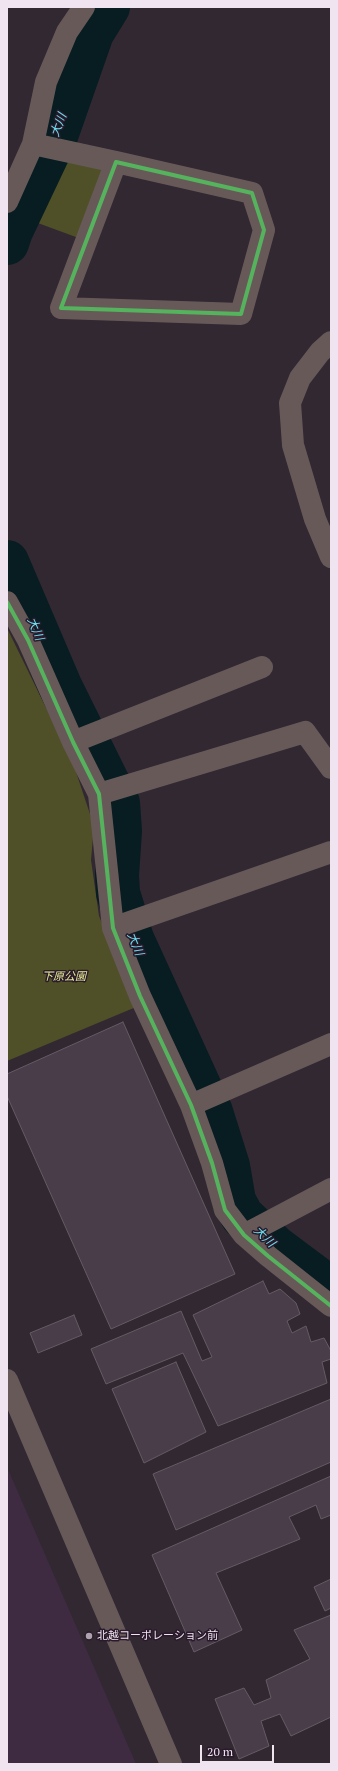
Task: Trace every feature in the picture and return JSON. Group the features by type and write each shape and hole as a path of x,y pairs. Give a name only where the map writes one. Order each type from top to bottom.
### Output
{"street":[{"path":"7,202 34,144 46,82 67,32 84,7"},
{"path":"34,144 70,151 252,193 264,230 241,314 61,308 116,162"},
{"path":"331,342 320,352 300,378 290,403 293,445 315,519 331,557"},
{"path":"7,602 28,640 73,742 100,793 114,927 140,996 192,1104 212,1163 225,1210 245,1234 268,1256 331,1306"},
{"path":"73,742 262,667"},
{"path":"100,793 305,732 331,768"},
{"path":"114,927 331,852"},
{"path":"192,1104 331,1044"},
{"path":"245,1234 331,1189"},
{"path":"7,1380 171,1764"}],"shaded area":[{"path":"7,1467 136,1764 7,1764"}],"green space":[{"path":"54,150 97,161 107,178 84,240 27,219"},
{"name":"下原公園","path":"7,628 73,763 94,826 91,860 99,916 136,1007 7,1061"}],"building":[{"path":"123,1022 235,1274 111,1329 7,1096 7,1074"},
{"path":"263,1281 269,1294 280,1289 296,1303 300,1314 287,1321 292,1333 306,1326 311,1342 324,1338 331,1351 331,1359 322,1362 327,1383 218,1426 183,1353 106,1384 91,1349 181,1311 202,1361 212,1357 193,1315"},
{"path":"74,1315 82,1335 38,1353 30,1333"},
{"path":"176,1362 206,1432 144,1463 112,1389"},
{"path":"331,1399 331,1462 176,1530 153,1474"},
{"path":"331,1476 331,1515 321,1519 316,1505 289,1517 300,1539 216,1573 242,1630 194,1652 152,1555"},
{"path":"331,1579 331,1608 325,1611 314,1587"},
{"path":"331,1615 331,1717 291,1736 280,1714 261,1721 269,1746 239,1759 215,1699 244,1688 254,1705 271,1698 266,1680 310,1659 294,1630"}],"waterway":[{"name":"大川","path":"7,243 11,231 56,136 92,33 108,7"},
{"name":"大川","path":"7,562 60,686 118,803 120,831 117,875 118,893 132,939 211,1112 228,1166 234,1201 242,1216 275,1247 331,1289"}],"cycle path":[{"path":"116,162 252,193 264,230 241,314 61,308 116,162"},
{"path":"7,602 28,640 73,742 99,794 113,928 140,996 191,1105 212,1163 225,1210 244,1235 331,1306"}],"place":[{"name":"北越コーポレーション前","path":"89,1636"}]}
